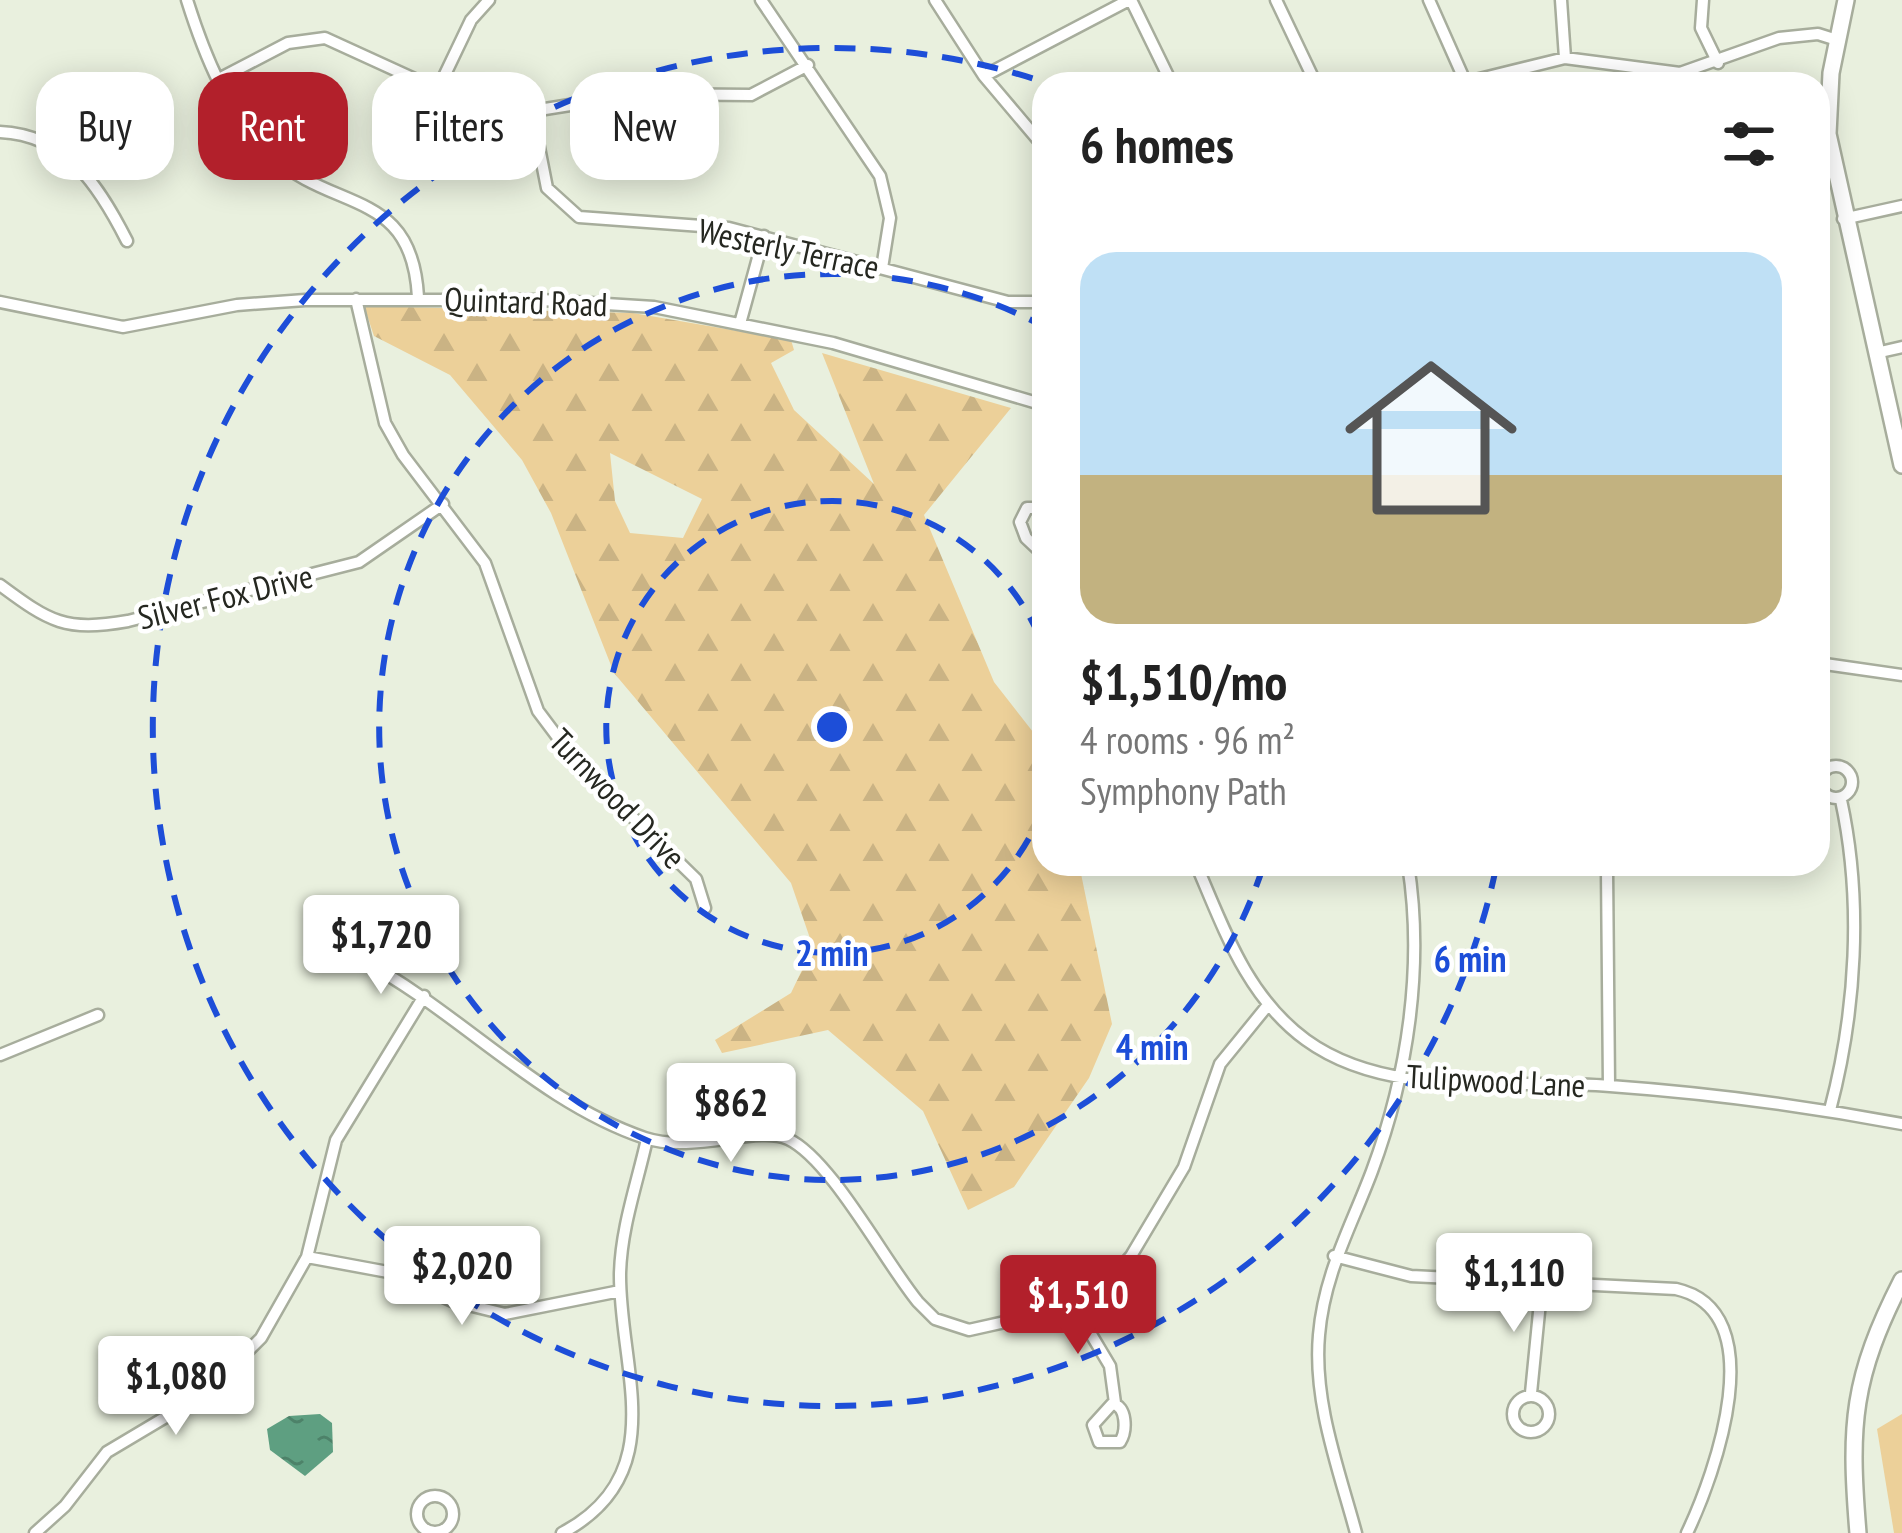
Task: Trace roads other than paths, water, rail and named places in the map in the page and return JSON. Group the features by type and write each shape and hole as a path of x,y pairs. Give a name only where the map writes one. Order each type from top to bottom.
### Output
{"street":[{"path":"188,0 216,72"},
{"path":"446,72 471,20 489,0"},
{"path":"761,0 808,64 884,187 890,218 882,268"},
{"path":"935,0 984,76 1032,132"},
{"path":"984,76 1130,0 1166,72"},
{"path":"1276,0 1310,72"},
{"path":"1429,0 1458,72"},
{"path":"1561,0 1565,58"},
{"path":"1702,0 1701,28 1718,63"},
{"path":"1830,84 1846,0"},
{"path":"1684,72 1796,34 1837,40"},
{"path":"232,72 288,43 325,38 400,72"},
{"path":"1507,72 1565,58 1672,72"},
{"path":"546,109 616,96 751,95 808,64"},
{"path":"0,132 30,135 65,153 100,194 127,241"},
{"path":"305,180 391,219 412,250 418,297"},
{"name":"Westerly Terrace","path":"544,180 569,213 601,221 764,236 1008,302 1032,302"},
{"path":"1830,187 1843,219 1902,464"},
{"path":"1843,219 1902,206"},
{"path":"741,320 764,236"},
{"name":"Quintard Road","path":"0,302 123,327 237,305 356,299 418,297 654,307 741,320 1032,402"},
{"name":"Turnwood Drive","path":"356,299 385,423 403,455 485,563 551,733 696,879 706,908"},
{"path":"1876,353 1902,347"},
{"name":"Silver Fox Drive","path":"0,585 51,622 92,627 128,621 359,562 443,504"},
{"path":"1032,508 1027,508 1020,522 1032,539"},
{"path":"1830,665 1902,676"},
{"path":"1829,1111 1846,1033 1852,965 1849,855 1841,800"},
{"name":"Tulipwood Lane","path":"1201,876 1240,965 1268,1005 1336,1059 1371,1073 1609,1085 1902,1124"},
{"path":"1356,1533 1319,1377 1322,1302 1334,1256 1371,1172 1399,1077 1414,965 1409,876"},
{"path":"1606,876 1609,1085"},
{"path":"360,959 424,996 580,1112 647,1139 684,1146 756,1135 787,1138 822,1165 918,1302 954,1327 984,1328 1073,1304 1106,1284 1131,1256 1184,1168 1220,1064 1268,1005"},
{"path":"35,1533 65,1506 107,1452 206,1393 242,1361 282,1308 307,1257 336,1140 424,996"},
{"path":"0,1054 98,1015"},
{"path":"562,1533 597,1504 620,1471 635,1434 635,1386 620,1292 622,1239 647,1139"},
{"path":"1334,1256 1381,1272 1676,1289 1717,1314 1730,1345 1726,1404 1709,1481 1687,1533"},
{"path":"307,1257 388,1272 452,1300 505,1313 620,1292"},
{"path":"1858,1533 1853,1469 1856,1392 1875,1332 1902,1280"},
{"path":"1531,1393 1542,1282"},
{"path":"1073,1304 1110,1366 1115,1403"},
{"path":"449,1525 466,1533"}],"water":[{"path":"320,1414 332,1423 333,1452 305,1476 270,1450 267,1429 289,1416"}]}
